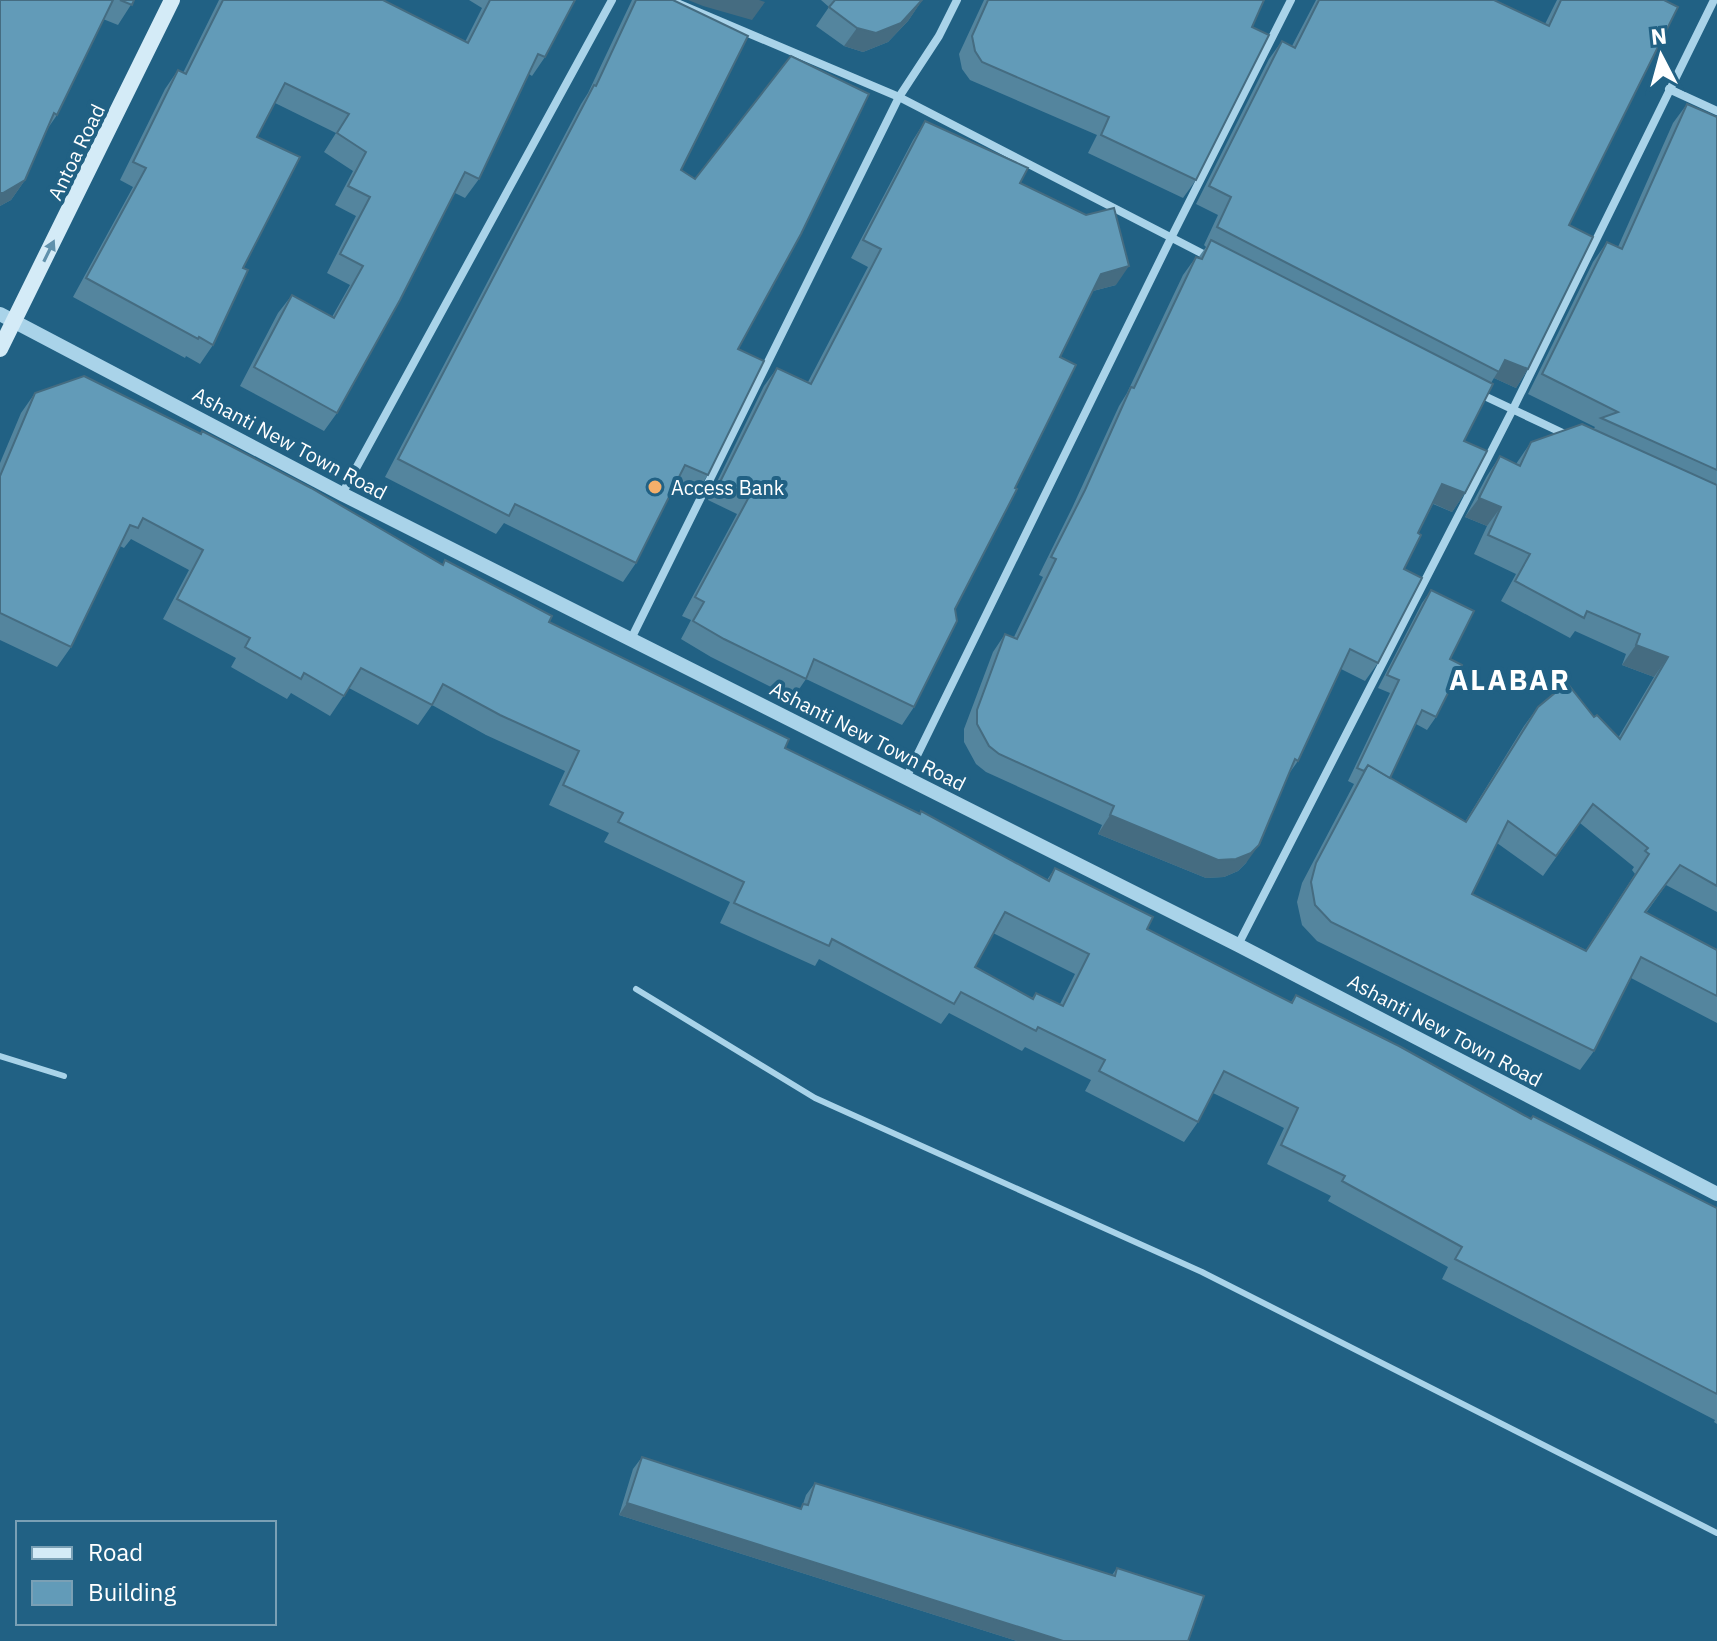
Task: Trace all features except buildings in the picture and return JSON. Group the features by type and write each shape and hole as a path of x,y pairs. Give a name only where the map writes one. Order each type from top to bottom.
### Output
{"main road":[{"name":"Antoa Road","path":"0,349 8,317 172,0"}],"street":[{"path":"342,494 612,0"},
{"path":"670,0 899,97 1214,259"},
{"path":"631,639 899,97 939,36 957,0"},
{"path":"906,778 1291,0"},
{"path":"1238,945 1512,411 1714,0"},
{"path":"1669,89 1717,111"},
{"name":"Ashanti New Town Road","path":"8,317 342,494 1238,945 1717,1194"},
{"path":"1469,389 1580,441"}],"lane":[{"path":"636,989 815,1098 1202,1272 1717,1533"},
{"path":"0,1056 64,1076"}],"place":[{"name":"Access Bank","path":"655,487"}],"district":[{"name":"ALABAR","path":"1510,679"}]}
